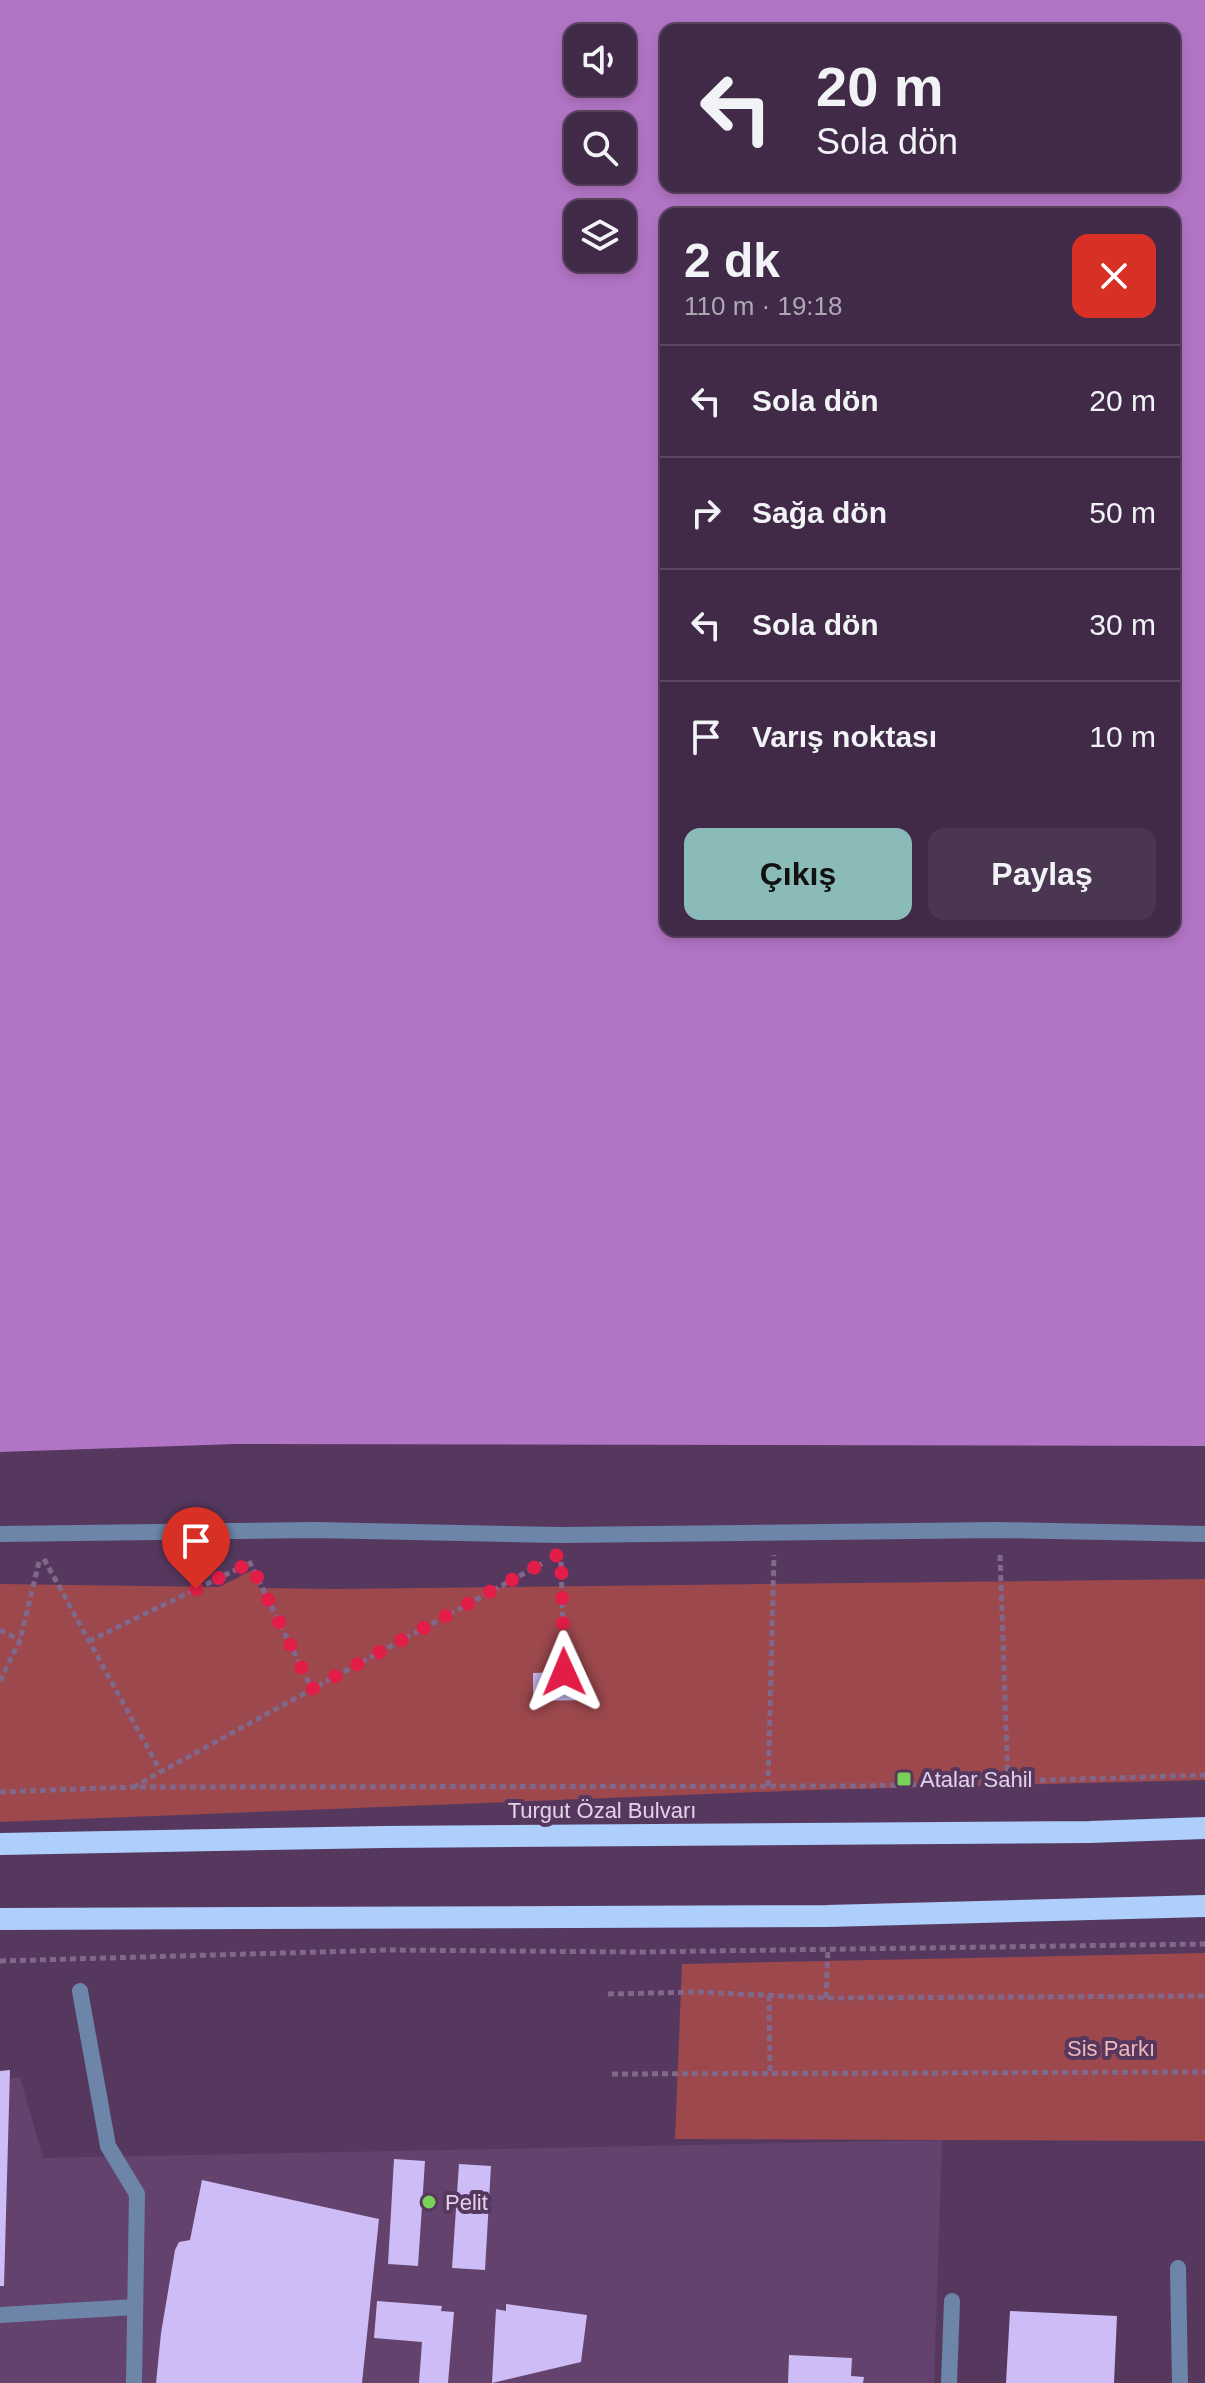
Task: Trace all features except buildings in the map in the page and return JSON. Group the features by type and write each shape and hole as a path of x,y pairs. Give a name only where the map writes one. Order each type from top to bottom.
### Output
{"highway":[{"name":"Turgut Özal Bulvarı","path":"0,1844 1205,1828"},
{"path":"0,1919 827,1916 1205,1906"}],"street":[{"path":"0,1534 314,1530 561,1535 998,1530 1205,1534"},
{"path":"80,1991 108,2146 137,2194 134,2383"},
{"path":"1178,2268 1180,2383"},
{"path":"949,2383 952,2301"},
{"path":"0,2315 135,2307"}],"path":[{"path":"998,1530 1008,1782"},
{"path":"234,1531 312,1689"},
{"path":"768,1786 773,1532"},
{"path":"0,1681 20,1640 41,1553 161,1772"},
{"path":"561,1553 564,1672"},
{"path":"132,1787 547,1561"},
{"path":"89,1641 250,1563"},
{"path":"0,1630 20,1640"},
{"path":"0,1792 132,1787 866,1786 1205,1775"},
{"path":"0,1961 390,1950 637,1952 1205,1944"},
{"path":"826,1998 828,1949"},
{"path":"608,1994 697,1992 826,1998 1205,1996"},
{"path":"769,1995 770,2073"},
{"path":"612,2074 1205,2072"}],"shaded area":[{"path":"0,0 1205,0 1205,1446 236,1444 0,1452"},
{"path":"20,2077 43,2158 942,2140 934,2383 0,2383 0,2080"}],"green space":[{"path":"251,1571 259,1588 334,1589 1205,1579 1205,1780 811,1790 0,1822 0,1584 219,1587"},
{"name":"Sis Parkı","path":"1205,1953 1205,2141 675,2139 682,1964"}],"place":[{"name":"Atalar Sahil","path":"904,1779"},
{"name":"Pelit","path":"429,2202"}],"route":[{"path":"196,1589 250,1563 312,1689 561,1553 564,1672"}]}
